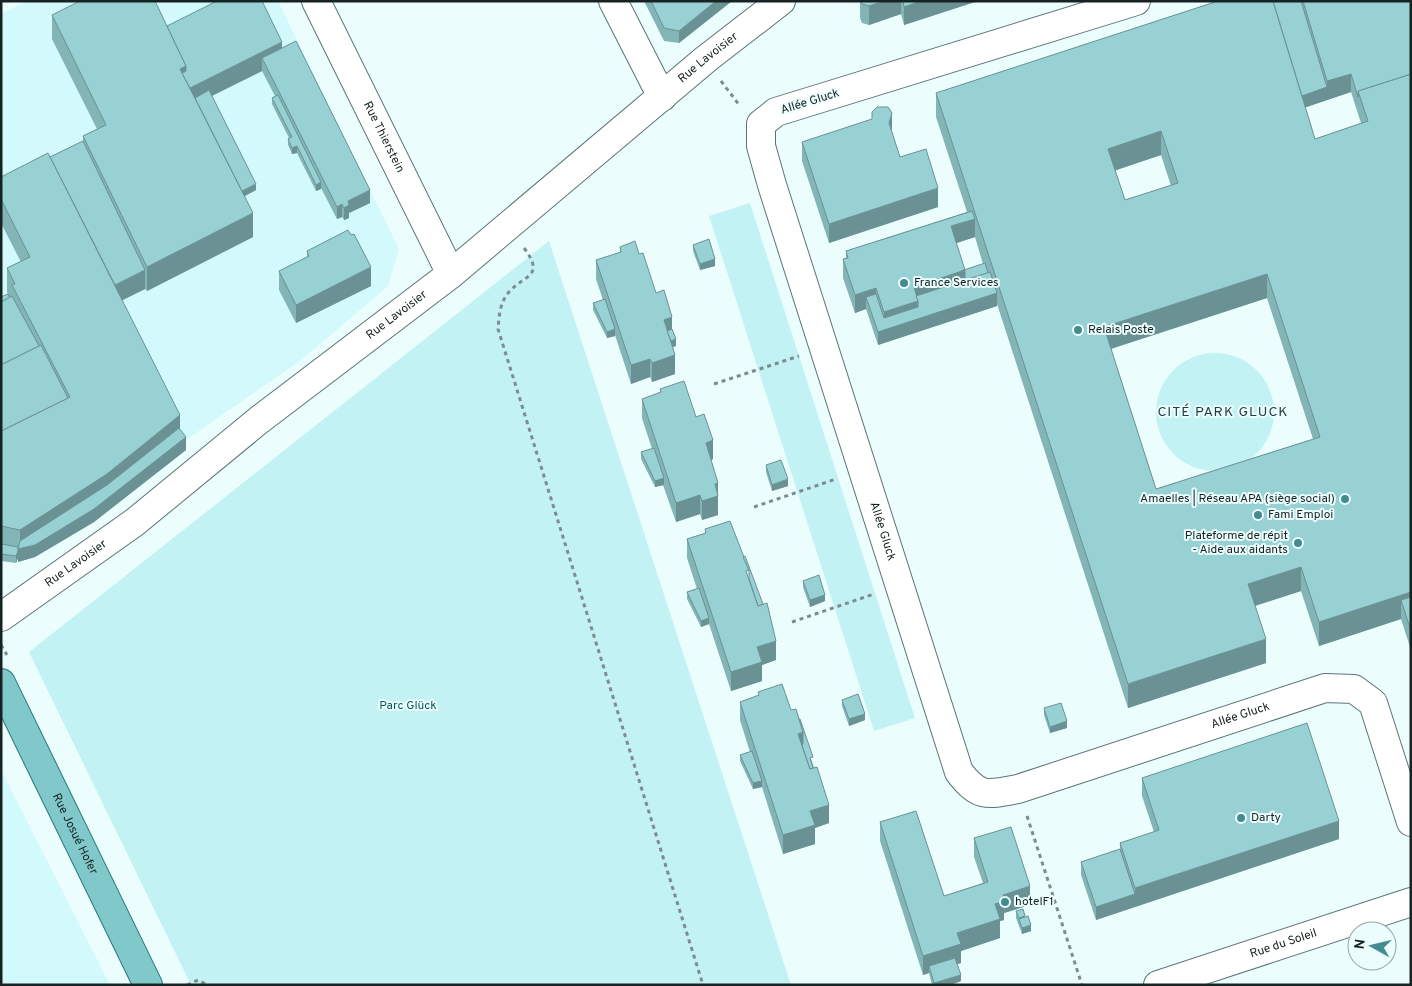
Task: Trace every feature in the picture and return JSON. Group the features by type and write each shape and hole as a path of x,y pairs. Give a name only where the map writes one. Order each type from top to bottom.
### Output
{"main road":[{"name":"Rue Josué Hofer","path":"1,683 148,985"}],"street":[{"name":"Rue Thierstein","path":"316,1 451,274"},
{"path":"613,1 662,96"},
{"name":"Rue Lavoisier","path":"1,617 135,522 259,420 451,274 706,59 781,1"},
{"name":"Allée Gluck","path":"1136,1 776,112 761,124 761,146 959,772 970,787 990,794 1018,789 1325,688 1354,689 1373,704 1411,822"},
{"name":"Rue du Soleil","path":"1158,985 1411,902"}],"path":[{"path":"706,59 735,102 761,124"},
{"path":"508,226 533,260 534,269 529,277 509,291 501,307 498,329 703,985"},
{"path":"714,384 824,348"},
{"path":"754,507 863,470"},
{"path":"792,622 900,585"},
{"path":"1018,789 1082,985"},
{"path":"187,985 198,980 207,985"}],"shaded area":[{"path":"27,1 278,1 399,249 388,286 300,361 18,556 1,550 1,14"},
{"path":"1,770 110,985 1,985"}],"green space":[{"path":"750,203 915,718 874,731 709,216"},
{"name":"Parc Glück","path":"549,241 791,985 191,985 29,652"},
{"path":"1215,353 1237,358 1248,363 1264,379 1269,390 1274,412 1269,434 1264,445 1248,461 1237,466 1215,471 1193,466 1182,461 1166,445 1161,434 1156,412 1161,390 1166,379 1182,363 1193,358"}],"building":[{"path":"80,1 155,1 186,66 180,69 253,213 147,267 83,136 106,125 52,15"},
{"path":"217,1 262,1 282,42 190,88 182,73 186,71 186,66 167,26"},
{"path":"651,1 716,1 679,31 664,28"},
{"path":"861,1 884,1 869,6 862,4"},
{"path":"903,1 921,1 904,7"},
{"path":"1218,1 1273,1 1315,139 1368,121 1358,91 1411,74 1411,592 1319,622 1301,567 1248,584 1266,639 1128,684 936,93","holes":["1161,131 1178,183 1125,200 1108,149","1267,274 1320,437 1156,489 1104,327"]},
{"path":"1273,1 1301,1 1327,87 1302,96"},
{"path":"1303,1 1411,1 1411,74 1358,91 1358,97 1351,74 1327,81"},
{"path":"296,41 370,190 348,201 349,205 344,208 342,204 337,207 262,58"},
{"path":"209,90 256,184 242,191 195,98"},
{"path":"278,95 321,182 316,185 297,146 292,148 288,139 292,137 272,98"},
{"path":"877,107 888,107 892,113 889,123 900,157 926,149 938,188 829,224 802,142 872,119 872,112"},
{"path":"83,141 145,270 115,285 50,157"},
{"path":"48,153 180,415 107,474 20,530 1,526 1,431 70,397 12,285 15,284 7,268 30,257 1,199 1,177"},
{"name":"France Services","path":"972,211 975,219 951,226 965,270 914,287 918,301 884,312 876,288 855,295 843,259 848,258 846,251"},
{"path":"348,230 351,235 354,234 371,267 296,305 279,271 309,256 307,251"},
{"path":"709,239 715,259 700,264 693,245"},
{"path":"635,241 639,254 643,253 656,293 664,290 672,317 664,320 675,355 652,363 650,359 631,365 596,260 621,252 620,247"},
{"path":"985,263 988,273 965,281 965,270 961,271"},
{"path":"990,272 997,293 878,332 866,297 876,294 884,318 918,307 916,296"},
{"path":"8,294 10,298 1,302 1,297"},
{"path":"12,296 39,346 1,365 1,302"},
{"path":"605,299 615,329 607,332 593,303"},
{"path":"672,329 676,339 671,341 667,331"},
{"path":"41,345 68,398 1,431 1,365"},
{"path":"684,381 696,417 704,414 713,440 706,443 718,483 715,484 718,496 702,501 700,495 676,503 642,399 661,392 660,389"},
{"path":"179,428 186,437 94,509 35,545 18,549 20,541 107,485"},
{"path":"654,448 664,478 655,481 641,452"},
{"path":"781,460 788,479 772,485 766,465"},
{"path":"730,521 749,570 746,571 758,606 767,603 776,641 757,647 762,662 731,672 687,539 706,533 705,529"},
{"path":"1,544 18,547 16,556 1,554"},
{"path":"745,556 763,604 758,606 749,578 749,570 743,557"},
{"path":"819,575 825,595 810,600 803,581"},
{"path":"699,588 709,618 701,621 687,592"},
{"path":"1411,597 1411,631 1401,600"},
{"path":"782,684 791,710 796,709 803,732 798,734 810,769 817,767 829,805 810,811 815,825 783,835 740,702 759,695 758,692"},
{"path":"858,694 865,714 849,719 842,700"},
{"path":"1061,703 1067,721 1050,727 1044,708"},
{"path":"799,719 813,757 810,758 813,768 810,769 802,745 803,732"},
{"name":"Darty","path":"1307,723 1339,821 1135,888 1120,843 1159,830 1142,778"},
{"path":"752,751 762,781 753,783 740,755"},
{"name":"hotelF1","path":"916,811 944,896 988,882 974,838 1011,827 1030,886 1003,895 1004,901 995,904 1000,919 957,933 961,944 923,956 880,822"},
{"path":"1120,849 1135,894 1096,907 1081,862"},
{"path":"1023,909 1025,916 1019,918 1016,911"},
{"path":"1028,916 1031,925 1022,928 1019,919"},
{"path":"955,958 961,975 934,983 929,966"}],"place":[{"name":"France Services","path":"904,283"},
{"name":"Relais Poste","path":"1078,330"},
{"name":"Amaelles | Réseau APA (siège social)","path":"1345,499"},
{"name":"Fami Emploi","path":"1258,515"},
{"name":"Plateforme de répit - Aide aux aidants","path":"1298,543"},
{"name":"Darty","path":"1241,818"},
{"name":"hotelF1","path":"1005,902"}],"district":[{"name":"CITÉ PARK GLUCK","path":"1223,412"}]}
